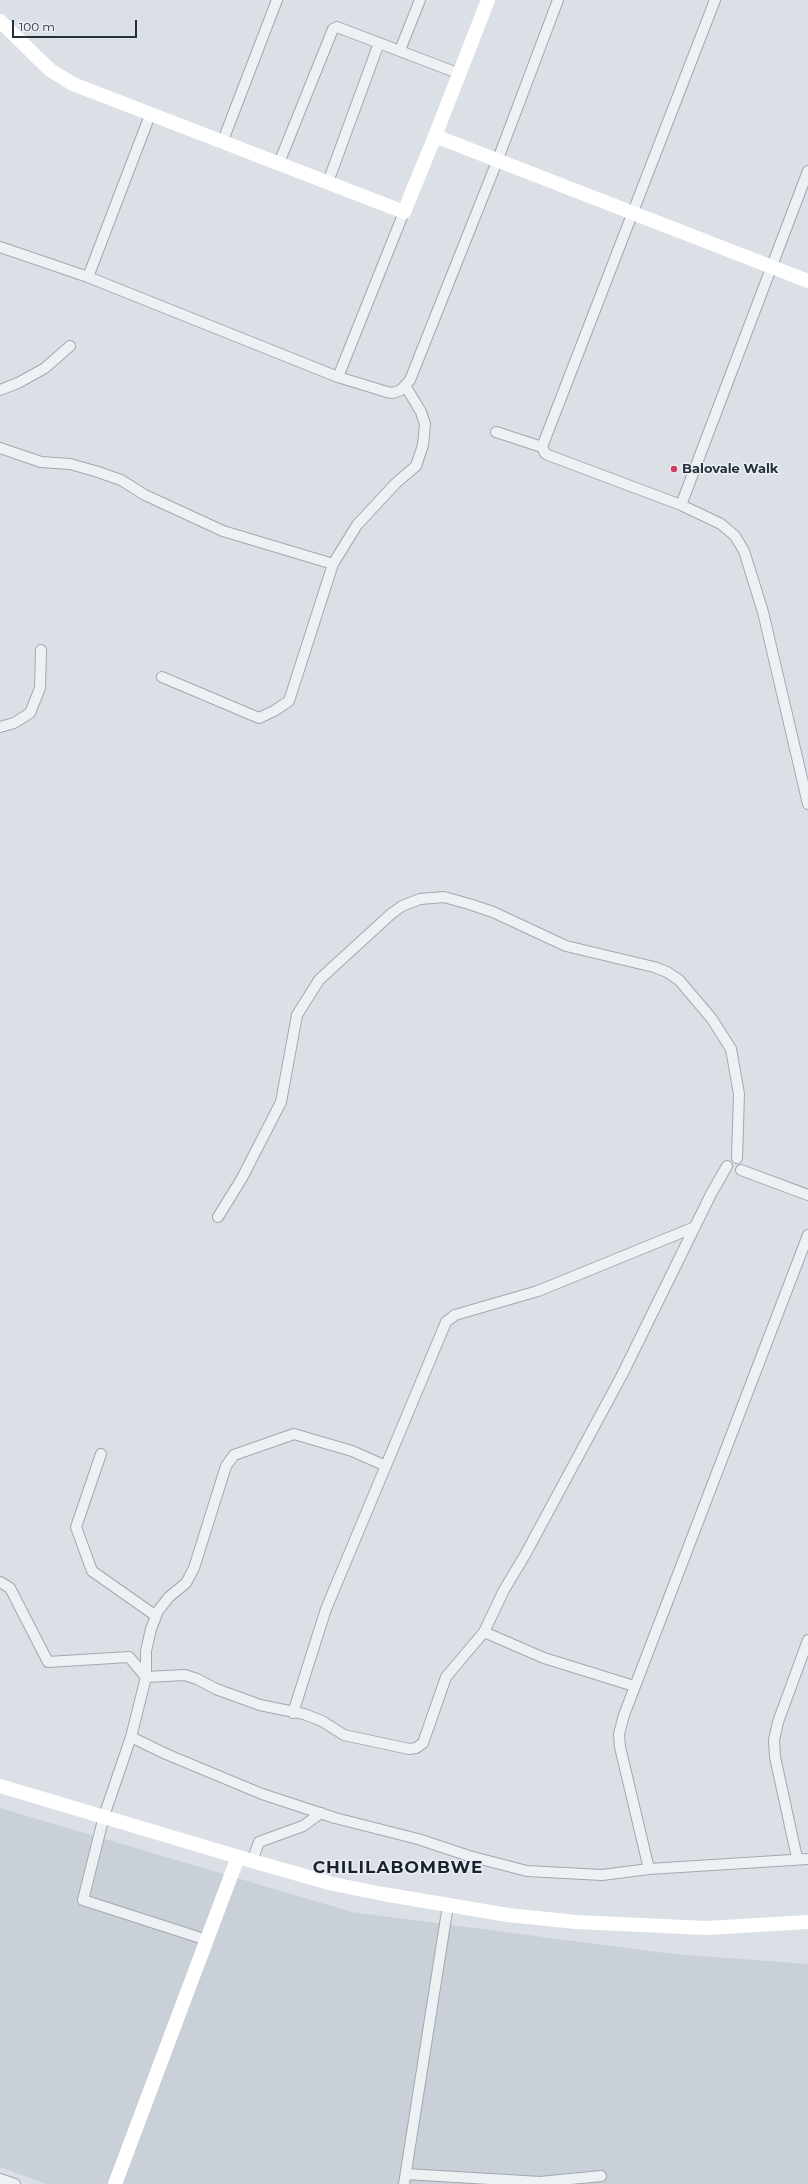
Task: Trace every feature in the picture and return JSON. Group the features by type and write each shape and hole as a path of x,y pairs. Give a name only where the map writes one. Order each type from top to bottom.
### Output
{"street":[{"path":"222,143 276,0"},
{"path":"400,50 420,0"},
{"path":"338,377 460,74 488,0"},
{"path":"0,247 88,278 338,377 393,393 406,387 410,380 498,159 558,0"},
{"path":"542,447 715,0"},
{"path":"0,21 50,70 73,84 222,143 279,163 404,212"},
{"path":"279,163 333,29 337,27 460,74"},
{"path":"328,182 380,43"},
{"path":"88,278 150,114"},
{"path":"435,136 498,159 808,281"},
{"path":"681,505 808,171"},
{"path":"0,390 18,383 45,368 70,346"},
{"path":"162,677 259,718 289,701 333,564 357,525 396,483 416,466 423,446 425,424 421,412 406,387"},
{"path":"496,432 542,447 548,455 681,505 728,529 744,551 763,612 805,772 808,804"},
{"path":"0,448 41,462 70,464 121,480 145,495 222,531 333,564"},
{"path":"0,727 14,723 30,713 40,688 41,650"},
{"path":"218,1217 242,1178 281,1102 297,1015 320,980 332,967 391,914 402,906 420,899 444,897 469,904 493,912 566,946 654,967 667,972 679,980 712,1019 731,1049 739,1094 737,1158 742,1163 741,1170 735,1174 731,1173 727,1166"},
{"path":"146,1677 185,1675 197,1679 216,1689 260,1705 293,1713 304,1714 322,1721 344,1735 409,1749 416,1748 423,1743 446,1677 484,1632 504,1590 525,1555 608,1401 710,1194 731,1159 737,1158"},
{"path":"741,1170 808,1195"},
{"path":"293,1713 326,1609 446,1322 455,1315 538,1290 695,1227"},
{"path":"649,1869 620,1747 619,1734 634,1686 808,1235"},
{"path":"207,1940 83,1900 104,1816 131,1737 146,1677 146,1651 156,1616 169,1597 186,1583 194,1568 226,1466 234,1455 294,1434 352,1451 386,1466"},
{"path":"101,1454 76,1527 92,1571 156,1616"},
{"path":"0,1582 10,1588 48,1662 129,1657 146,1677"},
{"path":"484,1632 544,1658 634,1686"},
{"path":"796,1858 775,1757 774,1740 778,1722 808,1640"},
{"path":"131,1737 262,1794 321,1813 528,1871 602,1875 649,1869 754,1863 796,1858 808,1859"},
{"path":"0,1786 238,1857 340,1885 448,1905 516,1916 659,1927 749,1926 808,1922"},
{"path":"252,1861 259,1842 303,1826 321,1813"},
{"path":"115,2184 238,1857"},
{"path":"448,1905 405,2179 540,2182 600,2176"},
{"path":"0,2179 15,2184"}],"shaded area":[{"path":"0,1808 352,1912 673,1954 808,1964 808,2184 46,2184 0,2167"}],"place":[{"name":"Balovale Walk","path":"674,469"}],"district":[{"name":"CHILILABOMBWE","path":"398,1868"}]}
